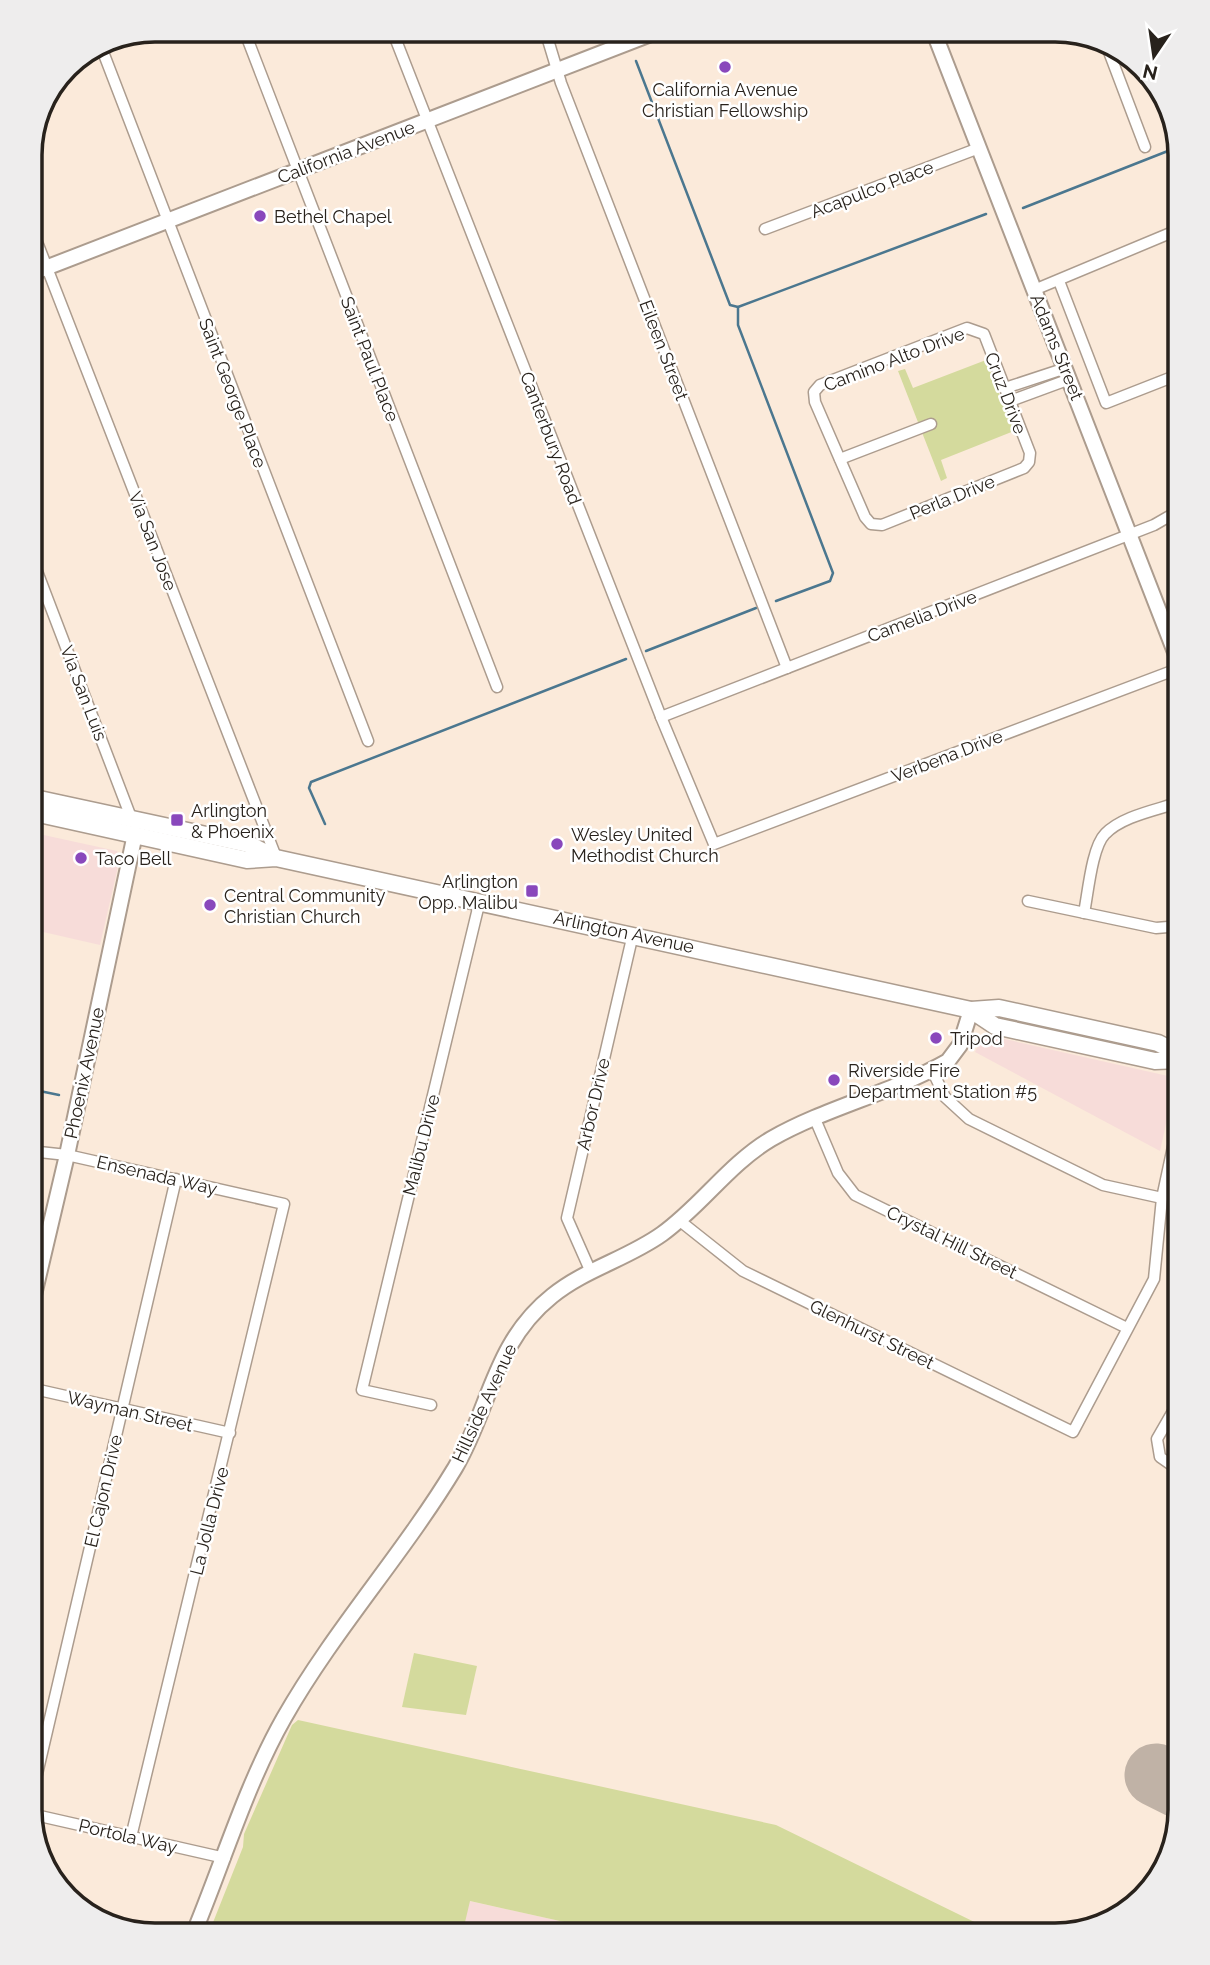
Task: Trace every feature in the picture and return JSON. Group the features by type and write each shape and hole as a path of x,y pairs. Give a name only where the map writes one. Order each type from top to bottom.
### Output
{"main road":[{"name":"Arlington Avenue","path":"42,799 248,844 276,858 480,900 971,1010 999,1008 1158,1043 1168,1048"},
{"name":"Arlington Avenue","path":"42,815 247,860 276,858"},
{"name":"Arlington Avenue","path":"971,1010 995,1026 1155,1061 1168,1060"}],"street":[{"name":"Saint Paul Place","path":"249,42 497,687"},
{"name":"Canterbury Road","path":"397,42 661,717 714,844"},
{"name":"Eileen Street","path":"549,42 787,668"},
{"name":"California Avenue","path":"42,269 630,42"},
{"name":"Adams Street","path":"938,42 1131,534 1168,620"},
{"name":"Saint George Place","path":"104,54 368,741"},
{"path":"1111,57 1145,147"},
{"name":"Acapulco Place","path":"765,229 979,148"},
{"path":"1034,290 1168,234"},
{"name":"Via San Jose","path":"42,254 276,858"},
{"path":"1059,281 1106,403 1168,379"},
{"name":"Camino Alto Drive","path":"840,459 815,402 814,392 820,385 967,328 975,328"},
{"name":"Cruz Drive","path":"975,328 984,334 1030,453 1029,462"},
{"path":"1005,388 1068,374"},
{"path":"1010,401 1068,374"},
{"path":"840,459 931,424"},
{"name":"Perla Drive","path":"840,459 871,524 882,525 1024,468 1029,462"},
{"name":"Camelia Drive","path":"661,717 1131,534 1168,516"},
{"name":"Via San Luis","path":"42,584 132,817 135,834"},
{"name":"Verbena Drive","path":"714,844 1168,672"},
{"path":"1084,913 1096,853 1103,835 1116,825 1168,806"},
{"name":"Phoenix Avenue","path":"42,1261 135,834"},
{"name":"Malibu Drive","path":"431,1405 362,1390 480,900"},
{"path":"1028,901 1156,928 1168,927"},
{"name":"Arbor Drive","path":"590,1270 567,1218 633,934"},
{"name":"Hillside Avenue","path":"198,1923 261,1764 285,1715 457,1465 512,1340 551,1297 590,1270 658,1237 680,1221 754,1151 771,1139 932,1070 955,1054 971,1010"},
{"path":"932,1070 945,1097 969,1119 1103,1185 1162,1198"},
{"name":"Crystal Hill Street","path":"815,1119 838,1173 855,1195 1127,1328"},
{"name":"Ensenada Way","path":"42,1152 67,1155 284,1204"},
{"path":"1127,1328 1154,1279 1162,1198 1168,1170"},
{"name":"El Cajon Drive","path":"42,1752 176,1179"},
{"name":"La Jolla Drive","path":"131,1837 284,1204"},
{"name":"Glenhurst Street","path":"680,1221 743,1271 1073,1432 1127,1328"},
{"name":"Wayman Street","path":"42,1391 230,1433"},
{"path":"1168,1420 1157,1439 1160,1457 1168,1463"},
{"name":"Portola Way","path":"43,1817 225,1858"}],"shaded area":[{"path":"42,835 117,851 120,858 100,945 42,932"},
{"path":"991,1036 1168,1076 1168,1115 1160,1151 975,1052 982,1039"},
{"path":"469,1901 569,1923 464,1923"}],"green space":[{"path":"986,360 1014,431 941,460 947,478 941,481 898,371 905,369 913,388"},
{"path":"414,1653 477,1666 466,1715 402,1707"},
{"path":"298,1720 776,1825 976,1923 569,1923 470,1901 465,1923 213,1923 243,1847 244,1834 292,1725"}],"waterway":[{"path":"636,61 730,305 738,307 986,214"},
{"path":"1023,208 1168,151"},
{"path":"738,307 738,325 833,573 830,581 776,601"},
{"path":"646,651 756,608"},
{"path":"325,824 309,788 311,782 626,659"},
{"path":"42,1091 59,1095"}],"runway":[{"path":"1156,1775 1168,1781"}],"place":[{"name":"California Avenue Christian Fellowship","path":"725,67"},
{"name":"Bethel Chapel","path":"260,216"},
{"name":"Arlington & Phoenix","path":"177,820"},
{"name":"Wesley United Methodist Church","path":"557,844"},
{"name":"Taco Bell","path":"81,858"},
{"name":"Arlington Opp. Malibu","path":"532,891"},
{"name":"Central Community Christian Church","path":"210,905"},
{"name":"Tripod","path":"936,1038"},
{"name":"Riverside Fire Department Station #5","path":"834,1080"}]}
